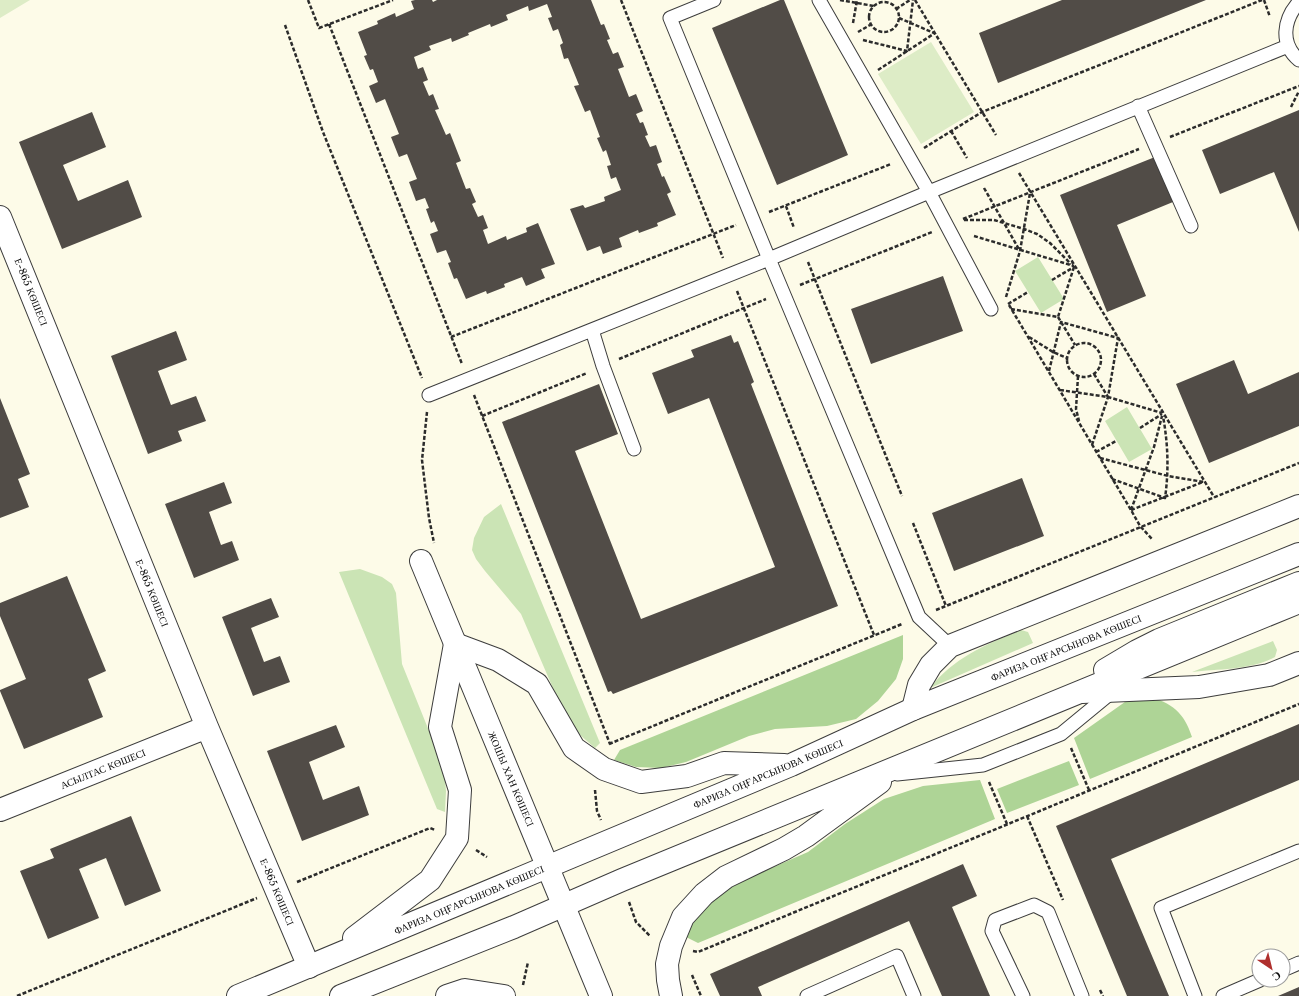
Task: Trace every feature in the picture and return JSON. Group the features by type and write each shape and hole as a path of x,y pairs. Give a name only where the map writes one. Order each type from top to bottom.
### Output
{"street":[{"name":"Е-865 КӨШЕСІ","path":"0,217 207,727 308,967"},
{"path":"913,710 919,685 931,665 950,646 1299,506"},
{"name":"ЖОШЫ ХАН КӨШЕСІ","path":"428,554 455,644 601,996"},
{"name":"ФАРИЗА ОҢҒАРСЫНОВА КӨШЕСІ","path":"238,996 791,765 913,710 1299,554"},
{"path":"1078,692 1115,663 1159,640 1299,584"},
{"path":"341,996 514,927 1078,692 1299,602"},
{"path":"334,956 343,946 430,880 457,838 460,790 440,727 455,644 498,660 537,684 574,748 604,769 641,782 688,776 724,763 791,765"},
{"path":"1078,692 1199,687 1269,675 1299,663"},
{"name":"АСЫЛТАС КӨШЕСІ","path":"0,810 207,727"},
{"path":"671,996 667,964 671,946 683,917 704,894 726,877 784,849 806,836 891,771"},
{"path":"448,996 464,990 513,993"}],"lane":[{"path":"714,0 670,18 919,617 950,646"},
{"path":"820,0 929,192 991,309"},
{"path":"1299,2 1292,10 1287,22 1286,34 1288,46 1294,56 1299,60"},
{"path":"429,396 769,259 1138,106 1288,46"},
{"path":"1138,106 1191,226"},
{"path":"592,330 603,366 634,449"},
{"path":"891,771 983,765 1061,734 1142,667"},
{"path":"1196,996 1161,908 1299,851"},
{"path":"1023,996 992,931 995,920 1034,905 1048,912 1082,996"},
{"path":"807,996 897,956 914,996"},
{"path":"1222,996 1251,984"}],"path":[{"path":"308,0 319,28 393,0"},
{"path":"621,0 726,263"},
{"path":"838,0 874,6"},
{"path":"896,9 910,0"},
{"path":"907,51 914,0"},
{"path":"914,0 996,135"},
{"path":"918,152 982,112 1263,0 1271,19"},
{"path":"852,30 857,2"},
{"path":"878,3 888,3 896,9 899,18 895,27 887,32 878,31 870,25 869,15 874,6 878,3"},
{"path":"899,18 935,33"},
{"path":"330,24 462,365"},
{"path":"284,25 323,132 429,396 422,460 429,518 428,554"},
{"path":"857,33 870,25"},
{"path":"872,74 935,33"},
{"path":"858,39 907,51"},
{"path":"1074,266 1050,243 1037,234 994,220 959,220 1299,86"},
{"path":"1291,107 1299,91"},
{"path":"951,131 967,159"},
{"path":"768,212 891,164"},
{"path":"1016,168 1162,413 1214,497"},
{"path":"981,182 1020,251"},
{"path":"1005,298 1020,251 1030,192"},
{"path":"786,206 794,228"},
{"path":"452,337 738,224"},
{"path":"800,285 932,232"},
{"path":"967,234 1074,266"},
{"path":"807,260 902,496"},
{"path":"1052,280 1074,266"},
{"path":"1058,317 1074,266"},
{"path":"734,285 874,635"},
{"path":"1001,292 1140,526 1152,539"},
{"path":"1008,304 1028,292"},
{"path":"482,416 772,296"},
{"path":"1012,309 1058,317 1075,345"},
{"path":"1062,322 1118,338"},
{"path":"1048,371 1062,322"},
{"path":"1027,336 1053,352 1067,358"},
{"path":"1092,445 1108,397 1118,338"},
{"path":"1082,342 1094,346 1098,350 1101,360 1098,370 1089,377 1078,376 1070,370 1067,364 1067,358 1068,352 1075,345 1082,342"},
{"path":"1094,374 1108,397"},
{"path":"1078,376 1076,410 1080,426"},
{"path":"472,389 610,744 905,623"},
{"path":"1060,390 1108,397 1162,413"},
{"path":"1140,428 1162,413"},
{"path":"1131,510 1154,447 1162,413"},
{"path":"1162,413 1166,434 1168,476 1165,498"},
{"path":"1096,452 1116,441"},
{"path":"1100,458 1168,476 1205,482"},
{"path":"934,611 1299,462"},
{"path":"1112,479 1165,498"},
{"path":"1131,510 1205,482"},
{"path":"913,523 946,606"},
{"path":"698,952 1299,704"},
{"path":"1069,743 1088,790"},
{"path":"987,777 1007,824"},
{"path":"595,790 597,811 601,822"},
{"path":"17,996 430,828 440,832"},
{"path":"629,902 636,922 652,938"},
{"path":"513,993 528,962"}],"green space":[{"path":"0,0 30,0 0,18"},
{"path":"931,42 974,112 921,144 878,74"},
{"path":"1038,257 1064,299 1041,313 1015,271"},
{"path":"1127,407 1152,449 1129,462 1105,421"},
{"path":"501,504 600,743 595,748 580,735 565,716 521,614 485,571 476,559 472,550 474,538 484,517"},
{"path":"360,569 382,577 392,584 396,593 402,664 444,768 446,791 445,812 437,809 339,572"},
{"path":"1021,630 1028,632 1033,643 930,688 939,677 960,660 983,647"},
{"path":"903,635 903,659 896,679 878,701 856,719 827,726 775,729 749,736 686,762 661,768 636,767 614,760 620,750"},
{"path":"1273,641 1277,650 1275,657 1266,661 1245,667 1192,672"},
{"path":"1147,696 1170,705 1176,710 1185,721 1192,737 1090,779 1074,738 1132,697"},
{"path":"1069,761 1079,785 1007,813 997,789"},
{"path":"980,780 995,819 698,943 684,936 693,920 710,901 734,884 808,852 845,824 884,799 923,786"}],"building":[{"path":"432,0 433,2 437,0 591,0 601,25 604,24 610,39 607,40 613,54 618,52 624,67 618,69 629,97 636,94 643,111 636,114 640,123 643,122 648,135 645,136 650,147 656,145 662,162 657,164 662,177 664,176 671,192 667,194 676,215 657,223 658,226 639,233 638,230 619,238 622,247 603,254 600,246 587,251 570,209 583,205 585,208 605,201 604,197 621,190 616,177 611,179 607,166 611,165 606,150 603,152 597,138 600,137 590,110 585,112 574,86 579,85 568,58 564,59 560,45 563,43 558,29 553,31 548,18 552,17 547,4 529,11 528,6 506,15 508,20 491,27 490,24 468,33 469,35 452,42 451,38 429,46 431,50 414,57 418,69 423,67 428,80 423,82 429,96 433,94 439,109 435,110 446,135 450,133 461,161 456,163 466,189 470,188 476,202 472,204 478,217 483,215 488,228 483,230 488,244 506,236 507,240 527,232 526,228 538,223 555,264 541,269 545,278 526,286 522,277 504,284 505,287 487,294 486,291 466,299 457,278 454,279 448,263 451,262 446,250 437,253 430,234 438,231 434,221 431,223 426,209 429,208 425,198 416,201 409,182 417,179 407,154 399,157 391,137 399,134 385,99 376,103 369,86 378,82 373,69 370,70 364,56 367,55 358,32 378,24 377,21 395,13 396,17 414,9 411,1"},
{"path":"780,0 784,0 848,155 777,185 712,28"},
{"path":"1062,0 1206,0 998,83 979,33"},
{"path":"1299,110 1299,232 1274,172 1220,194 1202,150"},
{"path":"92,112 106,147 63,165 78,201 128,180 142,217 62,249 19,142"},
{"path":"1155,157 1173,202 1117,225 1146,296 1107,312 1060,195"},
{"path":"943,276 963,331 871,364 851,309"},
{"path":"176,331 187,360 158,371 171,405 196,396 206,421 178,431 182,441 148,454 111,356"},
{"path":"731,335 734,343 738,341 754,382 751,384 838,606 613,694 611,691 608,692 502,422 599,384 618,434 575,451 641,619 775,567 709,398 668,414 652,373 694,357 691,350"},
{"path":"1234,360 1248,394 1299,372 1299,426 1209,463 1176,384"},
{"path":"0,398 30,474 18,479 29,507 0,518"},
{"path":"1022,478 1044,536 954,571 932,513"},
{"path":"224,482 232,503 209,512 221,545 232,541 239,560 194,578 165,504"},
{"path":"67,576 106,671 88,679 103,717 24,749 0,691 26,679 0,616 0,603"},
{"path":"271,598 279,617 251,628 264,662 280,656 290,682 253,696 222,617"},
{"path":"1299,724 1299,780 1111,859 1169,996 1127,996 1056,826"},
{"path":"336,725 345,747 309,762 323,800 359,786 369,815 302,841 267,751"},
{"path":"131,816 161,891 125,906 106,858 79,869 99,918 48,939 20,871 54,858 50,849"},
{"path":"963,864 977,896 952,907 990,996 942,996 909,921 758,987 762,996 720,996 710,974"},
{"path":"1299,987 1299,996 1278,996"}]}
